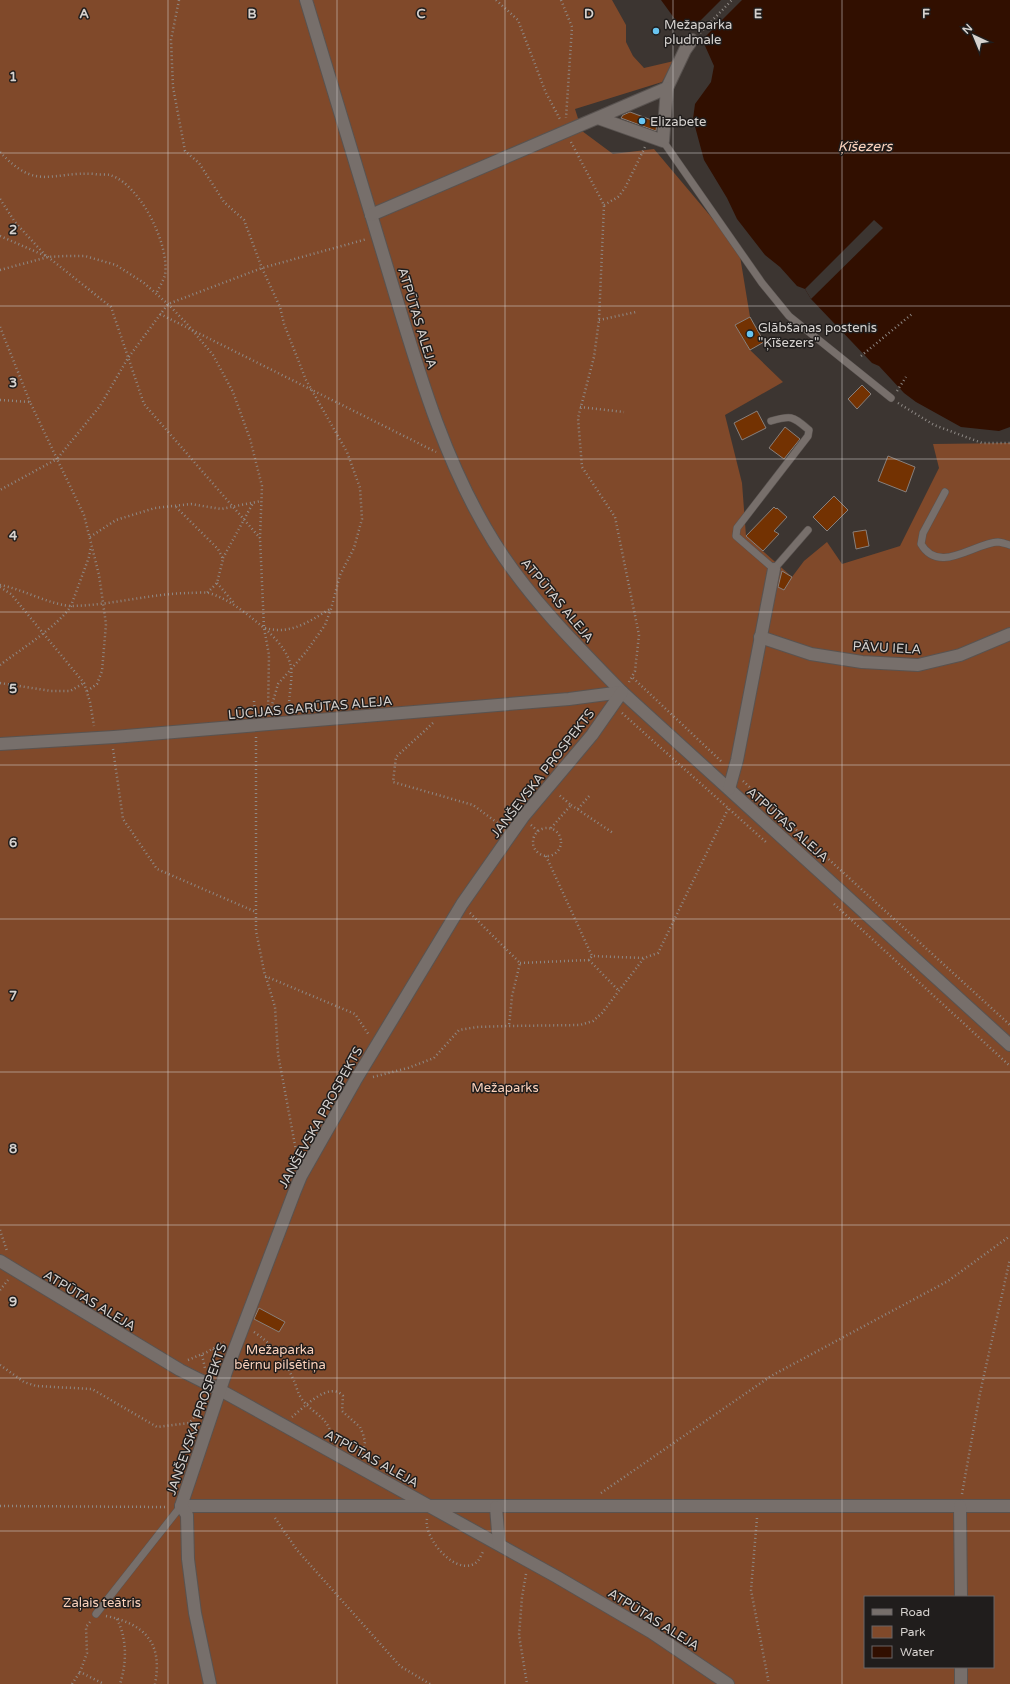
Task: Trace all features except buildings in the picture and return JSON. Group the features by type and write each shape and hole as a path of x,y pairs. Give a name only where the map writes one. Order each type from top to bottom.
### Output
{"street":[{"name":"ATPŪTAS ALEJA","path":"306,0 412,351 450,460 494,541 527,589 564,633 622,692 1010,1045"},
{"path":"598,118 663,142 666,88 685,50 692,40"},
{"path":"371,215 666,88"},
{"path":"732,791 734,772 774,569"},
{"name":"PĀVU IELA","path":"760,637 811,654 862,662 918,665 960,655 1010,634"},
{"name":"LŪCIJAS GARŪTAS ALEJA","path":"0,744 95,738 439,710 568,699 622,692"},
{"name":"JANŠEVSKA PROSPEKTS","path":"210,1684 195,1613 188,1559 187,1515 181,1506 238,1338 301,1176 375,1046 462,904 511,833 592,735 622,692"},
{"name":"ATPŪTAS ALEJA","path":"0,1261 180,1370 220,1390 557,1577 651,1632 728,1684"},
{"path":"181,1506 1010,1506"},
{"path":"960,1506 961,1596"},
{"path":"494,1541 496,1507"},
{"path":"961,1668 961,1684"}],"lane":[{"path":"663,142 762,283 789,316 891,398"},
{"path":"771,421 788,416 794,417 809,430 808,436 737,528 735,533 736,536 774,569 808,530"},
{"path":"946,492 923,533 921,544 925,551 938,557 955,556 997,542 1010,545"},
{"path":"96,1614 181,1506"}],"path":[{"path":"179,0 170,40 173,88 185,151 199,163 224,202 244,220 262,268 280,307 284,324 311,390 347,452 360,488 362,519 354,548 340,575 325,625 306,652 278,684 267,724"},
{"path":"496,0 518,20 546,93 604,206 599,320 594,356 578,418 582,467 615,517 639,635 632,678 622,692"},
{"path":"561,0 572,27 565,131"},
{"path":"692,40 732,0"},
{"path":"604,206 618,197 625,188 646,144"},
{"path":"0,152 11,164 33,177 58,177 78,173 111,176 130,188 152,217 163,251 165,274 156,294"},
{"path":"0,199 15,222 48,257 111,307 144,404 260,538"},
{"path":"0,236 48,257"},
{"path":"0,490 57,459 100,406 128,358 168,304 262,268 378,236"},
{"path":"0,270 48,257 85,256 116,264 168,304 213,355 233,392 250,440 262,486 260,538 264,628 269,655 267,724"},
{"path":"599,320 636,312"},
{"path":"160,314 450,460"},
{"path":"861,356 912,314"},
{"path":"0,327 30,402 84,515 90,537 99,575 106,624 102,671 97,684 87,692"},
{"path":"897,391 906,377"},
{"path":"891,398 934,425 982,443 1010,443"},
{"path":"0,400 30,402"},
{"path":"580,408 624,412"},
{"path":"90,537 116,520 155,508 192,504 221,508 261,502"},
{"path":"207,593 217,583 222,559 253,503"},
{"path":"176,506 218,549 222,559"},
{"path":"0,665 43,633 72,606 89,557 91,543"},
{"path":"217,583 234,603 264,628 286,654 291,670 288,700 290,722"},
{"path":"0,586 16,588 63,605 72,606 104,604 174,594 207,593 234,603"},
{"path":"0,586 11,594 84,683 95,738"},
{"path":"264,628 277,631 298,627 331,609"},
{"path":"632,678 1010,1025"},
{"path":"0,683 51,691 70,691 84,683"},
{"path":"439,710 437,718 396,757 393,782 473,805 511,833"},
{"path":"255,725 256,931 265,976 275,1007 278,1054 301,1176"},
{"path":"112,745 123,819 157,869 256,912"},
{"path":"549,786 571,805 613,833"},
{"path":"592,956 644,958 658,953 732,791"},
{"path":"578,809 590,795"},
{"path":"551,828 571,805"},
{"path":"546,856 552,855 559,850 562,842 558,833 551,828 538,831 534,839 536,850 546,856 592,956"},
{"path":"462,904 520,963 589,960 619,992"},
{"path":"589,960 592,956"},
{"path":"355,1081 408,1068 434,1058 459,1030 477,1027 580,1026 593,1020 602,1013 644,958"},
{"path":"509,1026 512,996 520,963"},
{"path":"265,976 355,1014 375,1046"},
{"path":"583,1505 770,1376 948,1281 1010,1236"},
{"path":"960,1506 980,1393 1010,1259"},
{"path":"243,1326 268,1342 286,1364 300,1396 324,1418 329,1426 332,1440 332,1452"},
{"path":"180,1370 184,1361 207,1352 225,1341 238,1338"},
{"path":"0,1365 24,1382 36,1386 92,1389 145,1418 157,1427 189,1424 199,1412"},
{"path":"283,1425 307,1404 329,1391 335,1390 342,1394 342,1411 357,1424 363,1434 364,1446 360,1467"},
{"path":"758,1505 751,1590 769,1684"},
{"path":"0,1506 159,1508 181,1506"},
{"path":"267,1507 297,1550 400,1666 430,1684"},
{"path":"432,1507 426,1523 428,1531 441,1552 452,1561 461,1564 474,1563 494,1541"},
{"path":"528,1684 519,1635 522,1597 529,1562"},
{"path":"72,1684 80,1672 87,1653 86,1627 96,1614 117,1618 140,1629 156,1650 158,1663 155,1684"},
{"path":"117,1618 124,1635 125,1649 125,1661 120,1684"},
{"path":"80,1672 104,1684"}],"green space":[{"name":"Mežaparks","path":"0,0 612,0 626,25 626,42 633,56 644,68 674,61 662,82 575,109 582,131 613,154 654,149 739,250 750,317 735,325 750,350 783,382 725,415 742,483 746,536 792,577 804,561 827,542 842,564 900,546 939,468 933,444 1010,443 1010,1684 0,1684"}],"water":[{"name":"Ķīšezers","path":"661,0 1010,0 1010,427 999,431 961,427 916,402 904,393 879,366 872,363 811,299 805,289 797,286 780,267 765,255 737,219 727,198 704,160 693,119 695,104 711,82 714,66 702,39 691,28 677,22"}],"pier":[{"path":"721,0 742,0 701,41 691,30"},
{"path":"874,220 883,228 811,299 805,289"}],"place":[{"name":"Mežaparka pludmale","path":"656,31"},
{"name":"Elizabete","path":"642,121"},
{"name":"Glābšanas postenis \"Ķīšezers\"","path":"750,334"}],"park label":[{"name":"Mežaparka bērnu pilsētiņa","path":"280,1356"},
{"name":"Zaļais teātris","path":"102,1602"}]}
